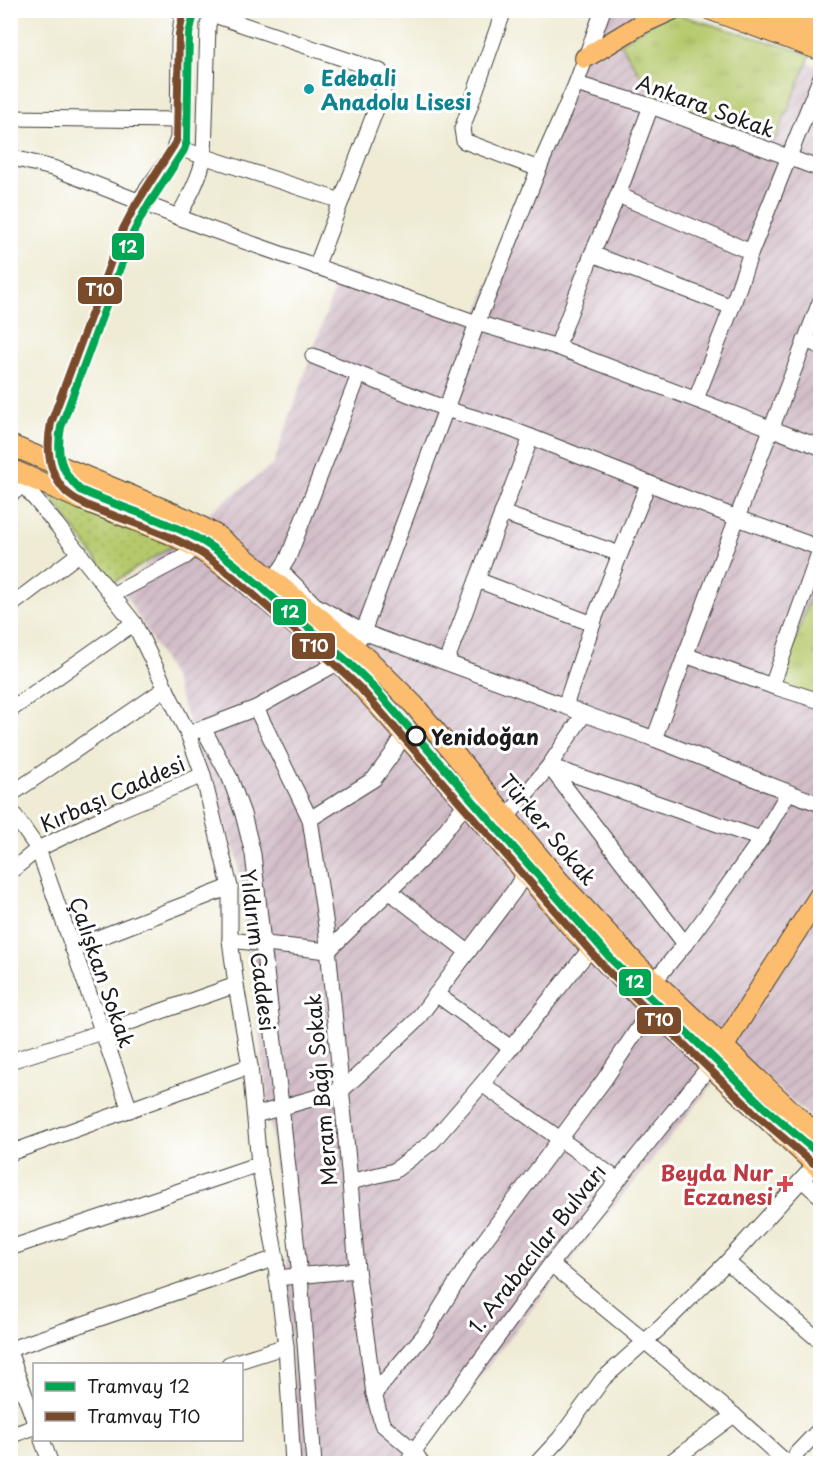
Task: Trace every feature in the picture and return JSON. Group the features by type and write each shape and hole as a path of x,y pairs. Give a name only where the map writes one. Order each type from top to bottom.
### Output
{"main road":[{"path":"585,58 641,24 672,10"},
{"path":"711,10 820,51"},
{"path":"768,10 820,30"},
{"name":"Türker Sokak","path":"10,445 187,519 216,535 277,576 317,616 359,640 369,660 414,705 560,882 655,982 715,1051"},
{"path":"15,480 82,500 170,534 196,547 239,577 340,663 466,803 571,927 651,1009 697,1051 715,1051 820,1135"},
{"name":"1. Arabacılar Bulvarı","path":"715,1051 820,895"},
{"path":"715,1051 818,1167"}],"street":[{"path":"138,201 172,154 178,138 179,40 183,10"},
{"path":"504,10 462,129 464,141 539,169"},
{"path":"188,734 256,708 340,663 359,640 477,323 576,84 603,10"},
{"path":"178,217 202,169 208,25 212,12 380,71 384,81 383,91 316,267"},
{"path":"696,399 732,308 751,252 820,79"},
{"name":"Ankara Sokak","path":"576,84 651,106 820,169"},
{"path":"557,346 651,106"},
{"path":"10,118 177,120"},
{"path":"175,147 341,201"},
{"path":"10,157 56,169 178,217 477,323 557,346 820,447"},
{"path":"618,195 751,252"},
{"path":"592,254 732,308"},
{"path":"654,739 820,302"},
{"path":"805,340 820,346"},
{"path":"313,356 446,409 531,437 820,549 772,686"},
{"path":"277,576 288,558 359,375"},
{"path":"446,662 531,437"},
{"name":"Yıldırım Caddesi","path":"15,480 80,553 134,623 188,734 203,775 230,887 230,940 250,1066 260,1164 276,1258 286,1346 294,1463"},
{"path":"566,706 593,624 648,484"},
{"path":"502,513 620,555"},
{"path":"112,595 186,556 196,547"},
{"path":"10,606 80,553"},
{"path":"477,580 593,624"},
{"path":"10,710 134,623"},
{"path":"359,640 446,662 654,739 820,804"},
{"path":"685,655 820,701"},
{"path":"10,795 166,688"},
{"name":"Meram Bağı Sokak","path":"256,708 310,819 326,926 357,1270 374,1394 382,1424 414,1459"},
{"path":"507,817 549,766 584,714"},
{"path":"203,728 230,778 243,814 253,854 300,1276 314,1464"},
{"path":"310,819 374,780 404,734"},
{"path":"549,766 760,839"},
{"path":"549,766 685,944"},
{"name":"Kırbaşı Caddesi","path":"10,872 38,849 114,812 203,775"},
{"path":"655,982 722,894 788,793"},
{"path":"230,940 328,951 429,852 466,803"},
{"name":"Çalışkan Sokak","path":"10,809 38,849 130,1110"},
{"path":"255,1115 342,1090 415,1022 514,891 525,873"},
{"path":"72,948 230,887"},
{"path":"389,891 468,952"},
{"path":"350,1182 394,1171 432,1142 482,1084 591,948"},
{"path":"10,1062 236,985"},
{"path":"436,994 511,1048"},
{"path":"374,1394 424,1335 473,1256 604,1080 651,1009"},
{"name":"1. Arabacılar Bulvarı","path":"414,1459 551,1264 618,1180 715,1051"},
{"path":"10,1153 250,1066"},
{"path":"482,1084 618,1180"},
{"path":"10,1248 260,1164"},
{"path":"536,1464 560,1438 603,1379 662,1327 802,1180 818,1167"},
{"path":"802,1180 820,1196"},
{"path":"10,1349 276,1258"},
{"path":"726,1262 820,1341"},
{"path":"551,1264 646,1341 790,1464 797,1453 820,1429"},
{"path":"277,1278 357,1270"},
{"path":"235,1363 286,1346"},
{"path":"10,1354 33,1417"},
{"path":"668,1464 734,1415"},
{"path":"10,1436 33,1427"},
{"path":"42,1441 51,1464"}],"shaded area":[{"path":"595,11 667,11 820,67 820,1126 738,1053 553,1282 414,1463 301,1463 284,1233 237,858 172,675 121,587 202,518 273,465 341,270 476,318"}],"green space":[{"path":"669,12 811,54 775,140 657,101 620,43"},
{"path":"49,494 177,543 113,583"},
{"path":"820,569 820,698 780,684"}],"tram line":[{"name":"T10","path":"184,10 179,34 177,139 123,229 51,423 49,451 55,477 66,492 83,503 170,537 209,559 338,668 360,688 606,969 759,1117 813,1163"},
{"name":"12","path":"195,10 189,34 187,141 184,150 133,233 61,427 59,446 64,469 80,490 167,524 195,537 217,551 346,660 368,681 613,961 766,1109 820,1155"}],"place":[{"name":"Edebali Anadolu Lisesi","path":"309,89"},
{"name":"Yenidoğan","path":"416,736"},
{"name":"Beyda Nur Eczanesi","path":"785,1184"}]}
